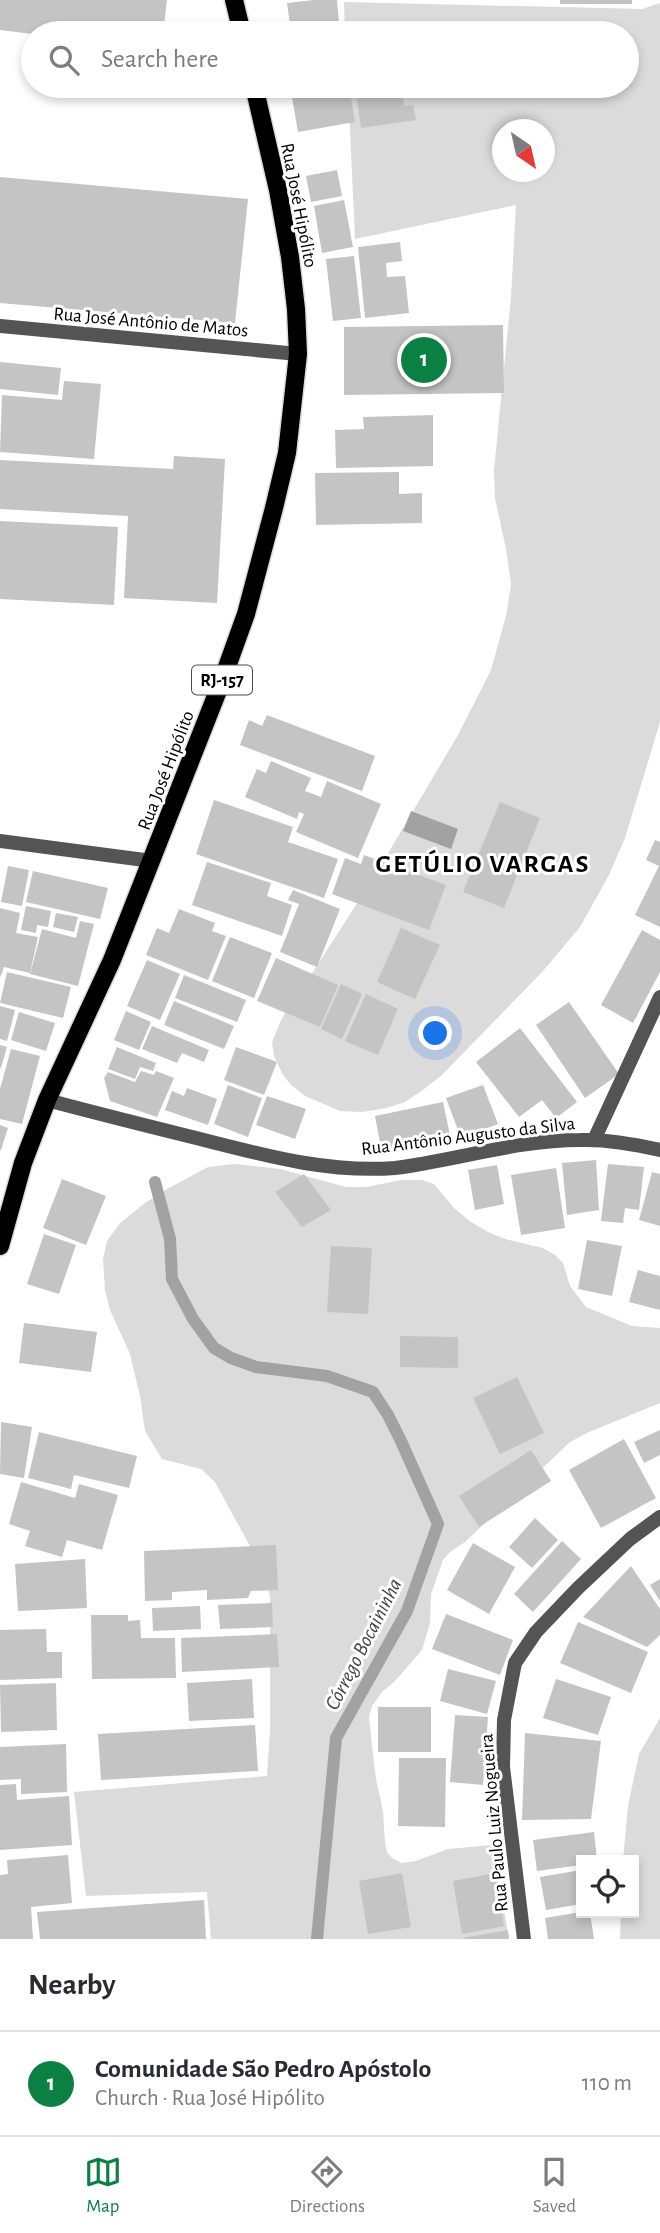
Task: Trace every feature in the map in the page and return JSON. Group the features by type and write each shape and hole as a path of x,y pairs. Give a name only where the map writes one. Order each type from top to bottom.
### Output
{"main road":[{"path":"234,0 239,21"},
{"name":"Rua José Hipólito","path":"0,1246 23,1163 47,1100 112,960 246,614 287,453 299,354 290,257 257,98"}],"street":[{"name":"Rua José Antônio de Matos","path":"0,326 299,354"},
{"path":"0,841 152,862"},
{"path":"594,1140 660,997"},
{"name":"Rua Antônio Augusto da Silva","path":"47,1100 234,1148 323,1167 369,1170 394,1168 546,1142 594,1140 660,1150"},
{"name":"Rua Paulo Luiz Nogueira","path":"524,1939 503,1767 504,1720 515,1663 536,1632 578,1588 630,1539 660,1517"}],"shaded area":[{"path":"344,2 642,9 660,3 660,722 625,838 609,875 580,927 543,971 442,1075 424,1089 405,1102 387,1108 362,1112 340,1111 305,1096 291,1085 274,1056 272,1042 295,996 374,877 458,735 491,670 506,616 511,584 495,498 494,470 511,297 516,205 355,239 349,98 639,98 639,21 345,21"},
{"path":"411,811 458,829 451,849 403,831"},
{"path":"235,1164 280,1169 346,1187 366,1187 401,1180 422,1180 434,1184 454,1208 488,1232 543,1248 555,1255 563,1263 570,1286 586,1307 632,1326 660,1328 660,1403 570,1442 465,1542 450,1552 443,1560 431,1594 430,1623 422,1650 382,1692 372,1706 369,1717 387,1852 401,1863 416,1861 448,1849 493,1845 509,1939 211,1939 207,1892 86,1896 74,1792 267,1776 270,1730 270,1596 263,1570 215,1482 201,1469 162,1459 145,1431 130,1354 110,1310 105,1290 103,1259 107,1241 120,1223 145,1203 208,1167"},
{"path":"660,1718 660,1939 620,1939 621,1918 639,1918 639,1855 623,1855 628,1806 639,1754"}],"building":[{"path":"0,0 167,0 164,21 21,21 21,33 0,30"},
{"path":"337,0 339,21 289,21 287,3"},
{"path":"560,0 632,0 632,4 560,4"},
{"path":"292,98 351,98 355,122 298,132"},
{"path":"357,98 403,98 404,106 413,105 416,120 361,128"},
{"path":"337,170 342,196 311,202 306,176"},
{"path":"0,177 248,199 235,323 0,303"},
{"path":"344,200 353,247 322,253 314,206"},
{"path":"400,242 402,261 386,263 387,277 405,276 409,313 365,318 358,247"},
{"path":"354,256 361,318 333,321 326,259"},
{"path":"503,325 504,393 344,395 344,327"},
{"path":"0,362 61,368 58,395 0,389"},
{"path":"64,381 101,384 94,459 0,452 2,395 62,400"},
{"path":"433,415 433,466 336,468 335,430 364,429 363,417"},
{"path":"174,456 225,459 217,603 124,598 128,516 0,509 0,460 173,469"},
{"path":"399,472 399,494 422,493 422,523 316,525 315,473"},
{"path":"0,521 118,527 114,605 0,599"},
{"path":"267,715 375,756 362,791 240,745 249,720 262,726"},
{"path":"271,761 311,778 305,791 321,797 327,781 381,804 358,858 296,832 304,814 299,812 297,819 245,797 257,769 266,773"},
{"path":"214,800 293,827 288,842 338,859 324,898 196,854"},
{"path":"500,802 540,818 504,908 463,892"},
{"path":"655,840 660,842 660,927 635,915 659,866 646,860"},
{"path":"364,855 446,885 429,930 332,894 345,858 361,864"},
{"path":"207,862 271,883 267,896 292,905 282,936 192,905"},
{"path":"8,866 29,870 22,906 1,902"},
{"path":"33,871 108,888 100,919 26,902"},
{"path":"293,890 340,909 317,967 280,952 299,904 288,900"},
{"path":"26,906 51,911 48,927 37,925 36,933 21,930"},
{"path":"0,908 20,913 16,933 38,937 30,973 4,967 0,978"},
{"path":"179,909 215,923 212,931 226,936 208,980 146,955 157,928 169,933"},
{"path":"56,913 78,917 74,932 53,927"},
{"path":"80,921 94,924 78,986 30,974 42,929 76,938"},
{"path":"401,928 440,945 415,999 377,982"},
{"path":"642,930 660,940 660,972 633,1023 601,1005"},
{"path":"230,937 272,953 254,998 212,981"},
{"path":"276,958 338,985 320,1027 257,1001"},
{"path":"147,960 180,974 160,1020 127,1006"},
{"path":"7,972 71,987 63,1018 0,1003"},
{"path":"184,975 246,1000 237,1022 175,998"},
{"path":"341,984 362,994 342,1039 321,1029"},
{"path":"366,994 398,1009 378,1055 345,1041"},
{"path":"174,1001 234,1026 224,1049 164,1025"},
{"path":"569,1002 619,1074 585,1098 536,1025"},
{"path":"0,1006 15,1010 7,1041 0,1039"},
{"path":"126,1011 151,1022 139,1050 114,1040"},
{"path":"19,1012 55,1023 46,1051 11,1040"},
{"path":"152,1026 209,1050 204,1062 182,1053 177,1063 142,1049"},
{"path":"520,1028 577,1102 556,1118 542,1100 519,1117 476,1062"},
{"path":"0,1045 7,1047 1,1068 0,1068"},
{"path":"117,1047 156,1063 153,1071 140,1067 135,1079 108,1069"},
{"path":"236,1047 277,1062 264,1095 224,1080"},
{"path":"11,1049 40,1056 22,1124 0,1119 0,1089"},
{"path":"141,1071 154,1075 156,1071 174,1078 157,1117 110,1101 104,1078 108,1072 135,1082"},
{"path":"228,1085 262,1098 248,1137 214,1124"},
{"path":"483,1085 498,1124 461,1138 446,1098"},
{"path":"187,1088 217,1099 208,1125 165,1110 172,1091 184,1096"},
{"path":"267,1096 306,1109 295,1139 256,1125"},
{"path":"443,1102 451,1140 382,1153 375,1116"},
{"path":"0,1125 8,1128 1,1150 0,1150"},
{"path":"596,1160 599,1210 567,1215 562,1163"},
{"path":"608,1164 644,1167 639,1210 625,1208 623,1223 601,1221"},
{"path":"497,1165 504,1204 475,1210 468,1170"},
{"path":"556,1168 565,1228 521,1235 511,1175"},
{"path":"652,1172 660,1174 660,1226 639,1220"},
{"path":"304,1174 331,1210 302,1227 275,1192"},
{"path":"62,1179 106,1196 86,1245 43,1228"},
{"path":"44,1234 76,1245 59,1294 27,1284"},
{"path":"587,1240 622,1246 612,1296 578,1289"},
{"path":"331,1246 372,1248 368,1314 327,1312"},
{"path":"638,1270 660,1276 660,1310 629,1302"},
{"path":"24,1323 97,1332 91,1372 19,1363"},
{"path":"400,1336 458,1337 458,1368 400,1367"},
{"path":"517,1377 544,1433 500,1454 473,1398"},
{"path":"1,1422 32,1427 24,1478 0,1474"},
{"path":"660,1430 660,1455 644,1463 634,1442"},
{"path":"39,1432 137,1456 129,1488 74,1475 71,1489 28,1478"},
{"path":"624,1439 656,1498 601,1528 569,1470"},
{"path":"531,1450 551,1481 479,1527 459,1496"},
{"path":"21,1482 75,1498 79,1484 118,1495 102,1550 67,1540 62,1557 25,1546 30,1531 9,1524"},
{"path":"535,1518 558,1540 532,1568 509,1547"},
{"path":"562,1541 581,1559 533,1612 514,1594"},
{"path":"473,1543 515,1567 489,1614 447,1590"},
{"path":"276,1545 278,1590 251,1591 248,1598 207,1600 207,1590 172,1592 172,1600 145,1601 144,1551"},
{"path":"85,1559 87,1608 18,1611 15,1564"},
{"path":"631,1566 660,1609 660,1635 647,1647 583,1617"},
{"path":"660,1579 660,1601 650,1585"},
{"path":"272,1603 273,1627 220,1629 218,1605"},
{"path":"200,1606 201,1629 153,1631 152,1608"},
{"path":"446,1614 513,1640 500,1675 432,1649"},
{"path":"91,1615 128,1615 128,1621 140,1620 141,1638 175,1638 176,1678 92,1679"},
{"path":"578,1622 648,1652 631,1693 560,1663"},
{"path":"46,1629 47,1652 62,1652 62,1678 0,1680 0,1630"},
{"path":"277,1634 279,1667 182,1672 181,1638"},
{"path":"448,1669 496,1681 487,1714 440,1701"},
{"path":"252,1679 254,1718 189,1721 187,1683"},
{"path":"556,1679 611,1697 598,1735 543,1718"},
{"path":"56,1683 57,1730 1,1732 0,1685"},
{"path":"378,1707 431,1707 431,1752 378,1752"},
{"path":"455,1715 488,1717 483,1785 450,1782"},
{"path":"255,1725 258,1771 101,1780 98,1734"},
{"path":"525,1733 601,1741 591,1819 522,1820"},
{"path":"66,1744 67,1792 21,1794 21,1779 0,1780 0,1747"},
{"path":"399,1758 446,1758 445,1827 398,1826"},
{"path":"16,1784 17,1800 69,1796 72,1845 0,1850 0,1785"},
{"path":"594,1832 596,1855 576,1855 576,1866 537,1871 533,1840"},
{"path":"68,1855 72,1903 31,1907 33,1939 0,1939 0,1875 8,1874 7,1860"},
{"path":"576,1871 576,1905 546,1910 540,1877"},
{"path":"402,1873 411,1927 368,1934 359,1881"},
{"path":"496,1873 504,1926 462,1934 453,1881"},
{"path":"204,1900 206,1939 40,1939 37,1912"},
{"path":"576,1913 576,1918 591,1918 594,1939 548,1939 545,1918"},
{"path":"508,1930 509,1939 463,1939 463,1938"}],"waterway":[{"name":"Córrego Bocaininha","path":"155,1182 170,1239 172,1279 193,1319 214,1348 231,1358 256,1367 327,1376 373,1392 401,1441 438,1524 407,1611 336,1738 317,1939"}],"place":[{"name":"Comunidade São Pedro Apóstolo","path":"424,360"}],"district":[{"name":"GETÚLIO VARGAS","path":"483,863"}]}
